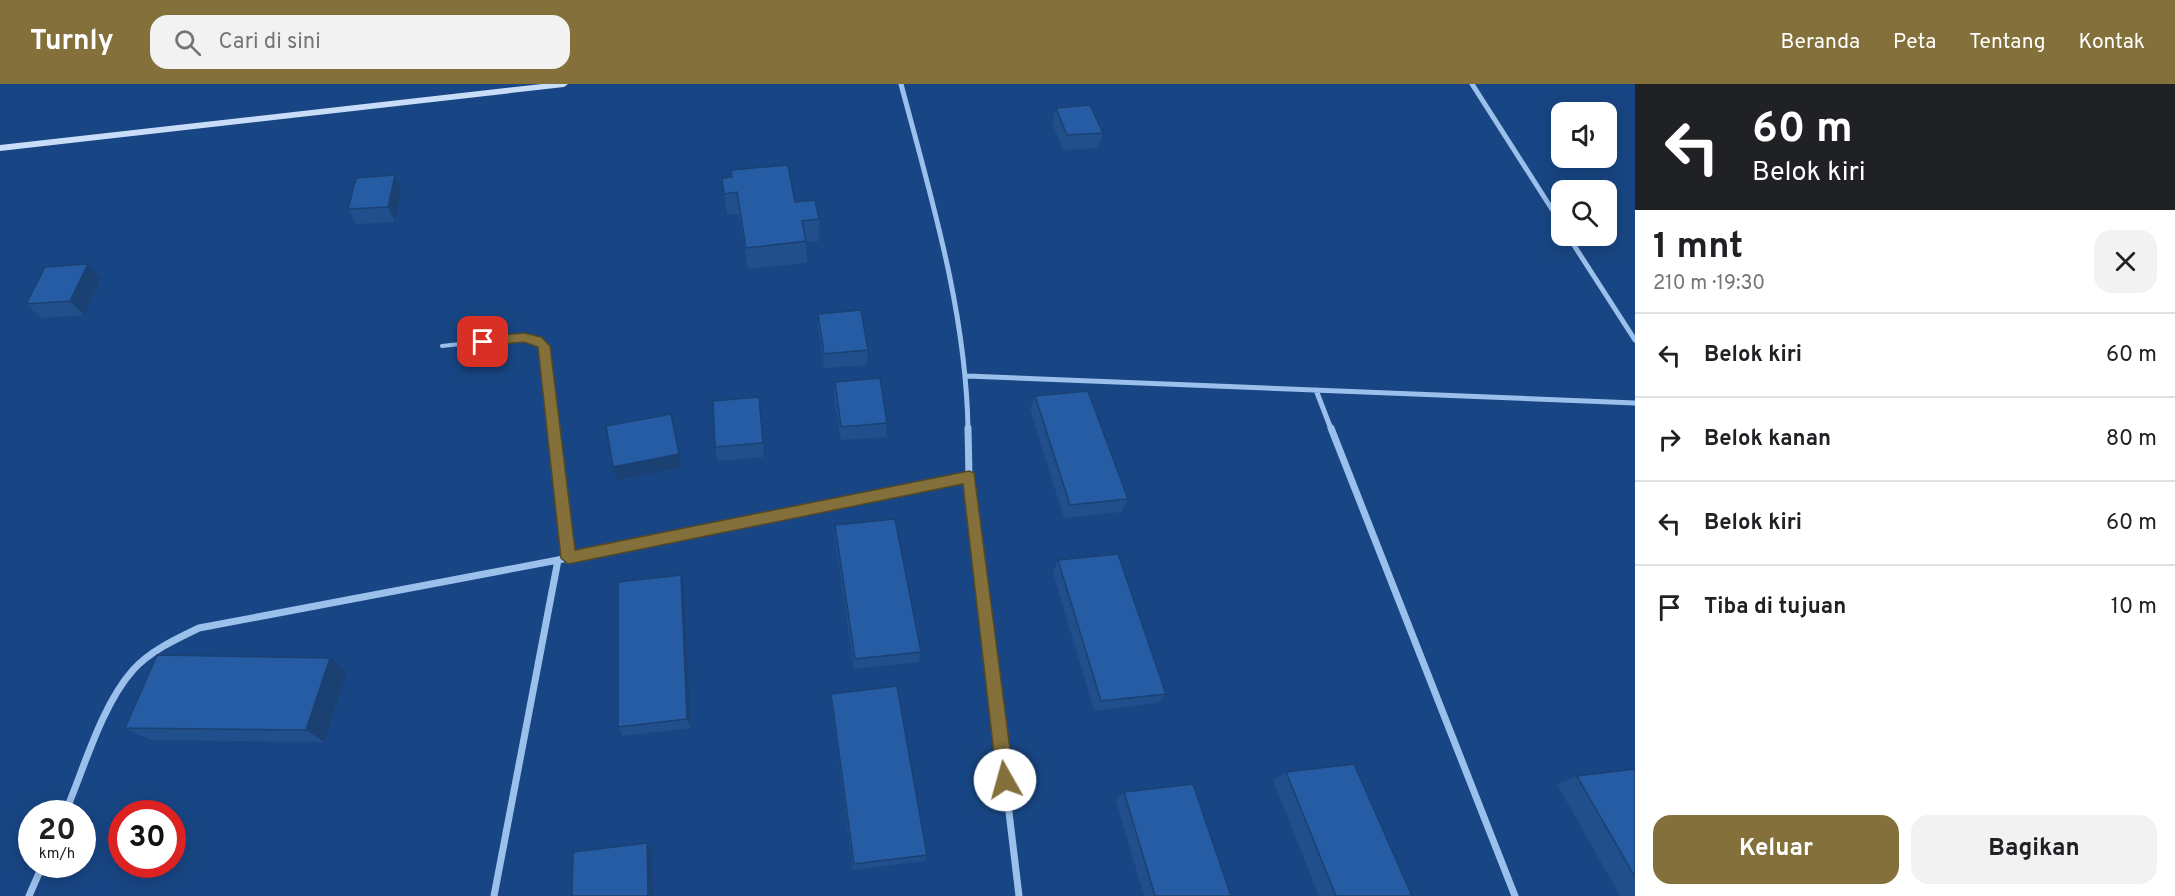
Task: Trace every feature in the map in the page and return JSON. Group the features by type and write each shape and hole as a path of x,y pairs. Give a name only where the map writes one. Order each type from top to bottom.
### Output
{"main road":[{"path":"0,148 564,84"}],"street":[{"path":"901,84 944,248 967,376 969,477 1019,896"},
{"path":"1472,84 1551,208"},
{"path":"1574,246 1635,340"},
{"path":"967,376 1635,403"},
{"path":"1316,390 1515,896"},
{"path":"71,800 114,702 131,672 174,639 199,628 558,560 969,477"},
{"path":"494,896 558,560"},
{"path":"29,896 37,878"}],"lane":[{"path":"442,346 524,337 537,340 543,346 568,558"}],"building":[{"path":"1090,105 1103,133 1067,135 1056,108"},
{"path":"788,165 795,202 815,200 819,219 802,221 806,241 746,248 737,192 724,194 722,178 732,177 731,170"},
{"path":"395,175 388,207 348,209 356,178"},
{"path":"88,264 70,301 26,304 45,267"},
{"path":"861,310 868,350 824,354 818,314"},
{"path":"880,378 887,423 841,427 835,382"},
{"path":"1088,391 1128,499 1070,505 1035,396"},
{"path":"759,397 763,443 715,447 713,401"},
{"path":"671,414 679,454 613,467 606,426"},
{"path":"895,519 921,652 855,659 835,525"},
{"path":"1118,554 1166,694 1101,701 1058,560"},
{"path":"681,575 687,719 618,727 618,582"},
{"path":"157,655 330,658 306,730 125,728"},
{"path":"897,686 927,855 854,864 831,694"},
{"path":"1354,764 1412,896 1336,896 1286,772"},
{"path":"1635,769 1635,877 1577,776"},
{"path":"1193,784 1231,896 1155,896 1124,792"},
{"path":"647,843 648,896 572,896 573,852"}],"route":[{"path":"483,342 524,337 537,340 546,353 568,558 969,477 1005,780"}]}
